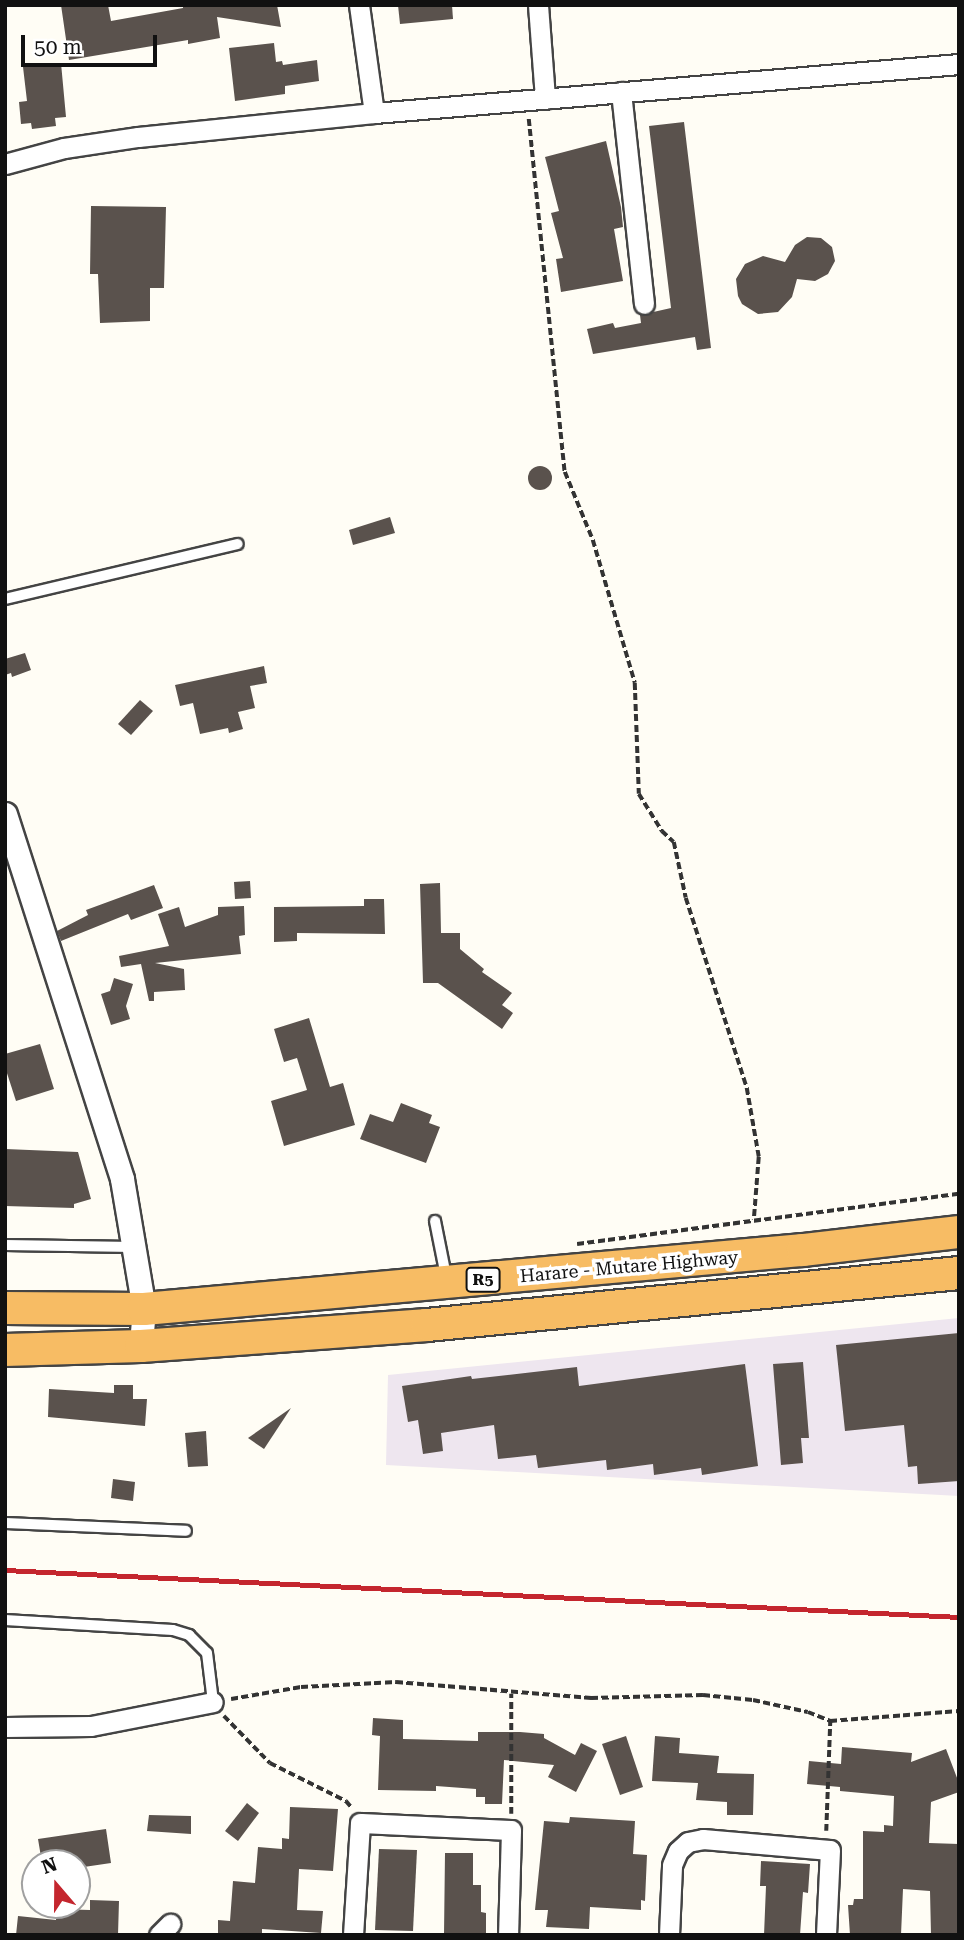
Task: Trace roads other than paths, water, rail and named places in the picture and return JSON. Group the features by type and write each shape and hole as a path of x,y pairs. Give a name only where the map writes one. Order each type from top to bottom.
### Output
{"highway":[{"name":"Harare - Mutare Highway","path":"5,1308 144,1309 790,1252 959,1232"},
{"name":"Harare - Mutare Highway","path":"5,1350 141,1346 427,1325 959,1273"}],"street":[{"path":"359,5 374,113"},
{"path":"536,100 538,5"},
{"path":"5,164 64,148 138,137 374,113 959,64"},
{"path":"621,93 644,304"},
{"path":"5,814 121,1179 144,1309 141,1346"},
{"path":"5,1727 91,1726 213,1702"},
{"path":"353,1935 360,1823 511,1830 508,1935"},
{"path":"669,1935 672,1865 678,1851 688,1842 703,1839 830,1850 826,1935"}],"lane":[{"path":"5,599 237,544"},
{"path":"435,1221 447,1284"},
{"path":"5,1245 135,1247"},
{"path":"5,1522 186,1531"},
{"path":"5,1620 173,1630 190,1634 207,1653 213,1702"}],"railway":[{"path":"5,1570 959,1617"}]}
